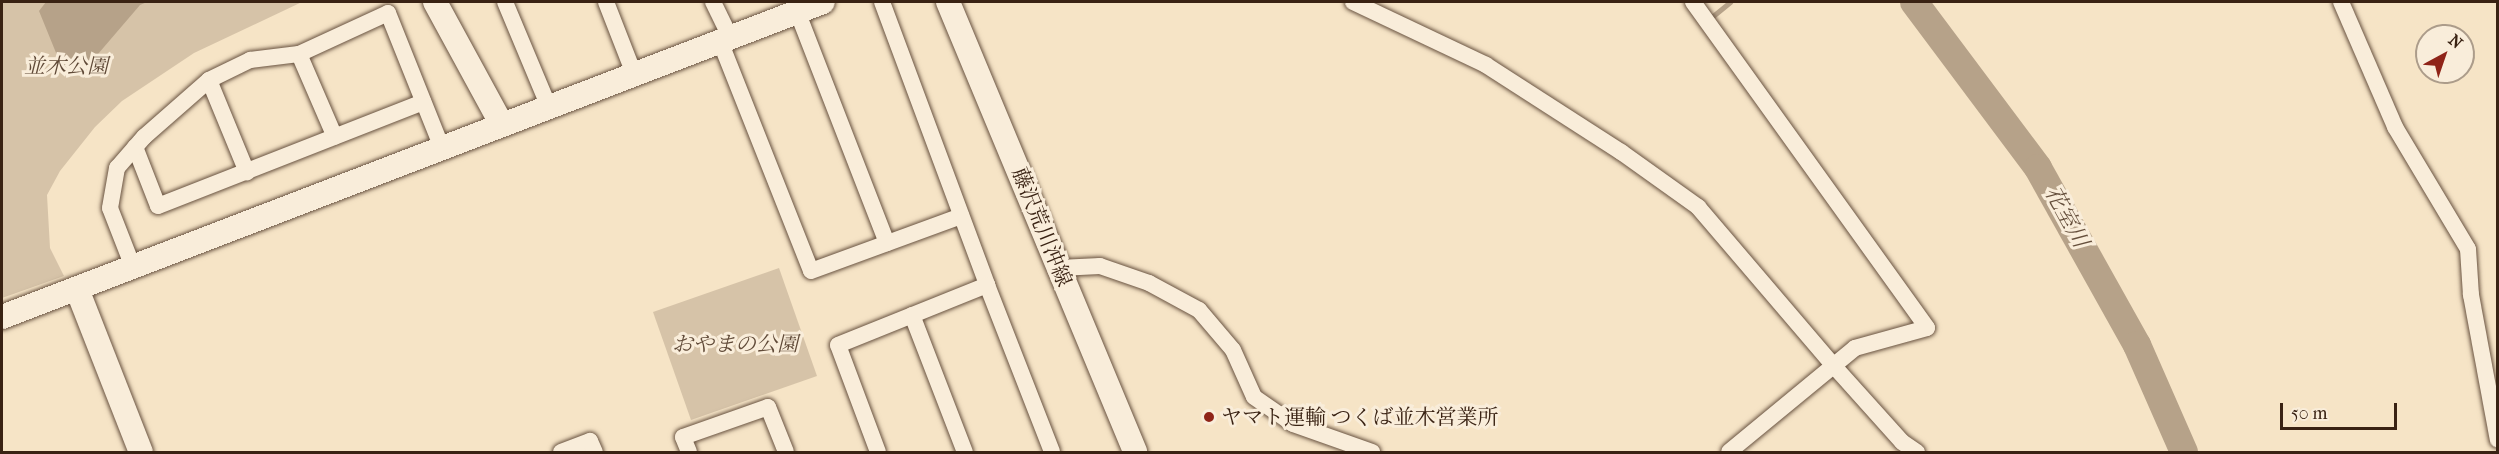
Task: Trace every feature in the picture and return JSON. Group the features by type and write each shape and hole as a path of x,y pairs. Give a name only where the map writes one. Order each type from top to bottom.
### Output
{"street":[{"path":"435,2 502,125"},
{"path":"505,2 549,107"},
{"path":"606,2 634,74"},
{"path":"713,2 811,271 962,216"},
{"path":"2,317 823,2"},
{"path":"882,2 1052,453"},
{"name":"藤沢荒川沖線","path":"948,2 1135,453"},
{"path":"1353,2 1486,66 1665,182 1718,228 1900,447 1917,453"},
{"path":"1693,2 1927,328 1855,348 1729,453"},
{"path":"2341,2 2395,127 2468,249 2471,294 2498,440"},
{"path":"797,12 887,243"},
{"path":"133,267 110,208 117,168 135,147 209,80 250,60 299,54 388,13 442,148"},
{"path":"299,54 335,137"},
{"path":"209,80 247,172"},
{"path":"135,147 158,206 423,102"},
{"path":"1059,268 1100,266 1149,283 1198,310 1233,350 1254,397 1293,423 1372,453"},
{"path":"878,453 838,345 987,285"},
{"path":"77,289 141,453"},
{"path":"912,315 965,453"},
{"path":"689,453 683,437 768,407 786,453"},
{"path":"561,453 590,441 595,453"}],"green space":[{"name":"並木公園","path":"2,2 302,2 194,53 122,101 95,127 60,171 47,195 50,248 64,276 2,298"},
{"name":"おやまの公園","path":"779,268 817,376 691,420 653,312"}],"shaded area":[{"path":"46,2 147,2 140,5 92,61 63,70 39,11"}],"waterway":[{"path":"1713,16 1730,2"},
{"name":"花室川","path":"1914,2 2038,168 2137,345 2184,452"}],"place":[{"name":"ヤマト運輸 つくば並木営業所","path":"1209,417"}]}
